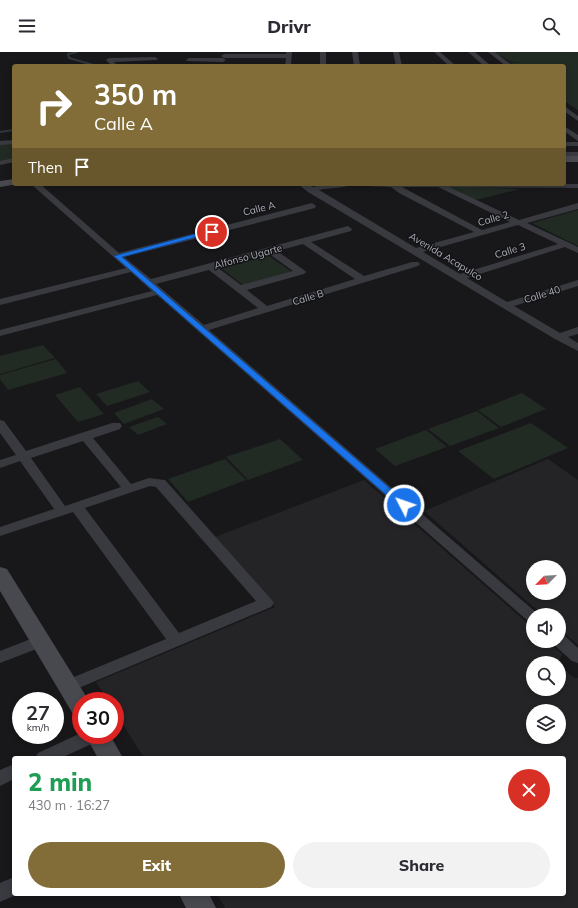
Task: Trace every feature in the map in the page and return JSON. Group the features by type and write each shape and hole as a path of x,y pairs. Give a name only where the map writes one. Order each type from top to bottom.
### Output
{"street":[{"path":"122,59 126,52"},
{"path":"153,64 159,52"},
{"path":"192,52 188,63 224,58 288,54"},
{"path":"323,52 323,64"},
{"path":"355,52 357,64"},
{"path":"396,52 399,64"},
{"path":"429,52 443,64"},
{"path":"437,52 451,64"},
{"path":"471,52 486,64"},
{"path":"492,52 507,64"},
{"path":"113,64 109,60 155,59"},
{"path":"566,110 578,119"},
{"path":"566,130 578,139"},
{"path":"0,143 12,142"},
{"path":"566,144 578,144"},
{"path":"566,154 578,154"},
{"path":"566,159 578,159"},
{"path":"0,163 12,160"},
{"path":"566,163 578,163"},
{"path":"0,184 12,182"},
{"path":"37,186 526,611"},
{"name":"Avenida Acapulco","path":"305,186 578,348"},
{"path":"311,190 326,186"},
{"path":"396,186 402,191 482,233"},
{"path":"440,186 578,250"},
{"path":"566,186 578,186"},
{"name":"Calle A","path":"117,256 312,206"},
{"name":"Calle 2","path":"415,251 578,206"},
{"name":"Alfonso Ugarte","path":"148,283 348,229"},
{"path":"304,241 363,280"},
{"name":"Calle 3","path":"459,278 567,244"},
{"path":"239,289 301,272 269,250"},
{"name":"Calle B","path":"201,329 414,264"},
{"path":"210,266 265,309"},
{"path":"0,302 132,269"},
{"name":"Calle 40","path":"506,305 578,283"},
{"path":"0,333 158,292"},
{"path":"559,337 578,330"},
{"path":"0,424 62,511"},
{"path":"0,464 116,426"},
{"path":"85,436 129,489"},
{"path":"0,532 149,482 154,482 164,486 266,604 68,686"},
{"path":"76,506 176,641"},
{"path":"1,578 72,693"},
{"path":"0,658 41,641"},
{"path":"566,646 578,656"},
{"path":"48,756 74,744"},
{"path":"102,744 110,756"},
{"path":"0,778 12,773"},
{"path":"0,893 12,887"}],"shaded area":[{"path":"495,52 578,52 578,110 566,102 566,64 512,64 509,62 520,63 509,61"},
{"path":"12,143 12,160 0,162 0,144"},
{"path":"446,186 520,189 475,200"},
{"path":"578,210 578,246 532,223"},
{"path":"269,256 292,272 243,285 221,268"},
{"path":"43,345 55,358 0,374 0,356"},
{"path":"56,359 67,373 8,390 0,379 0,375"},
{"path":"138,381 150,392 107,406 96,394"},
{"path":"80,387 104,414 78,422 55,395"},
{"path":"522,393 546,409 501,427 478,410"},
{"path":"152,399 164,409 124,424 114,413"},
{"path":"477,411 499,428 450,446 428,429"},
{"path":"158,417 167,424 138,435 129,427"},
{"path":"531,423 568,448 494,479 458,451"},
{"path":"426,430 447,447 395,466 375,449"},
{"path":"280,439 303,460 248,480 226,457"},
{"path":"225,459 246,480 188,502 168,479"},
{"path":"548,459 578,480 578,645 566,635 566,608 535,608 424,511"},
{"path":"364,480 526,622 526,648 555,648 562,654 561,656 526,656 526,696 566,696 566,671 574,678 578,678 578,908 225,908 218,896 566,896 566,756 143,756 124,726 124,692 102,692 96,682 275,607 215,537"}],"waterway":[{"path":"77,52 68,54 69,58 90,64"},
{"path":"0,132 12,130"}],"route":[{"path":"212,232 117,256 404,505"}]}
